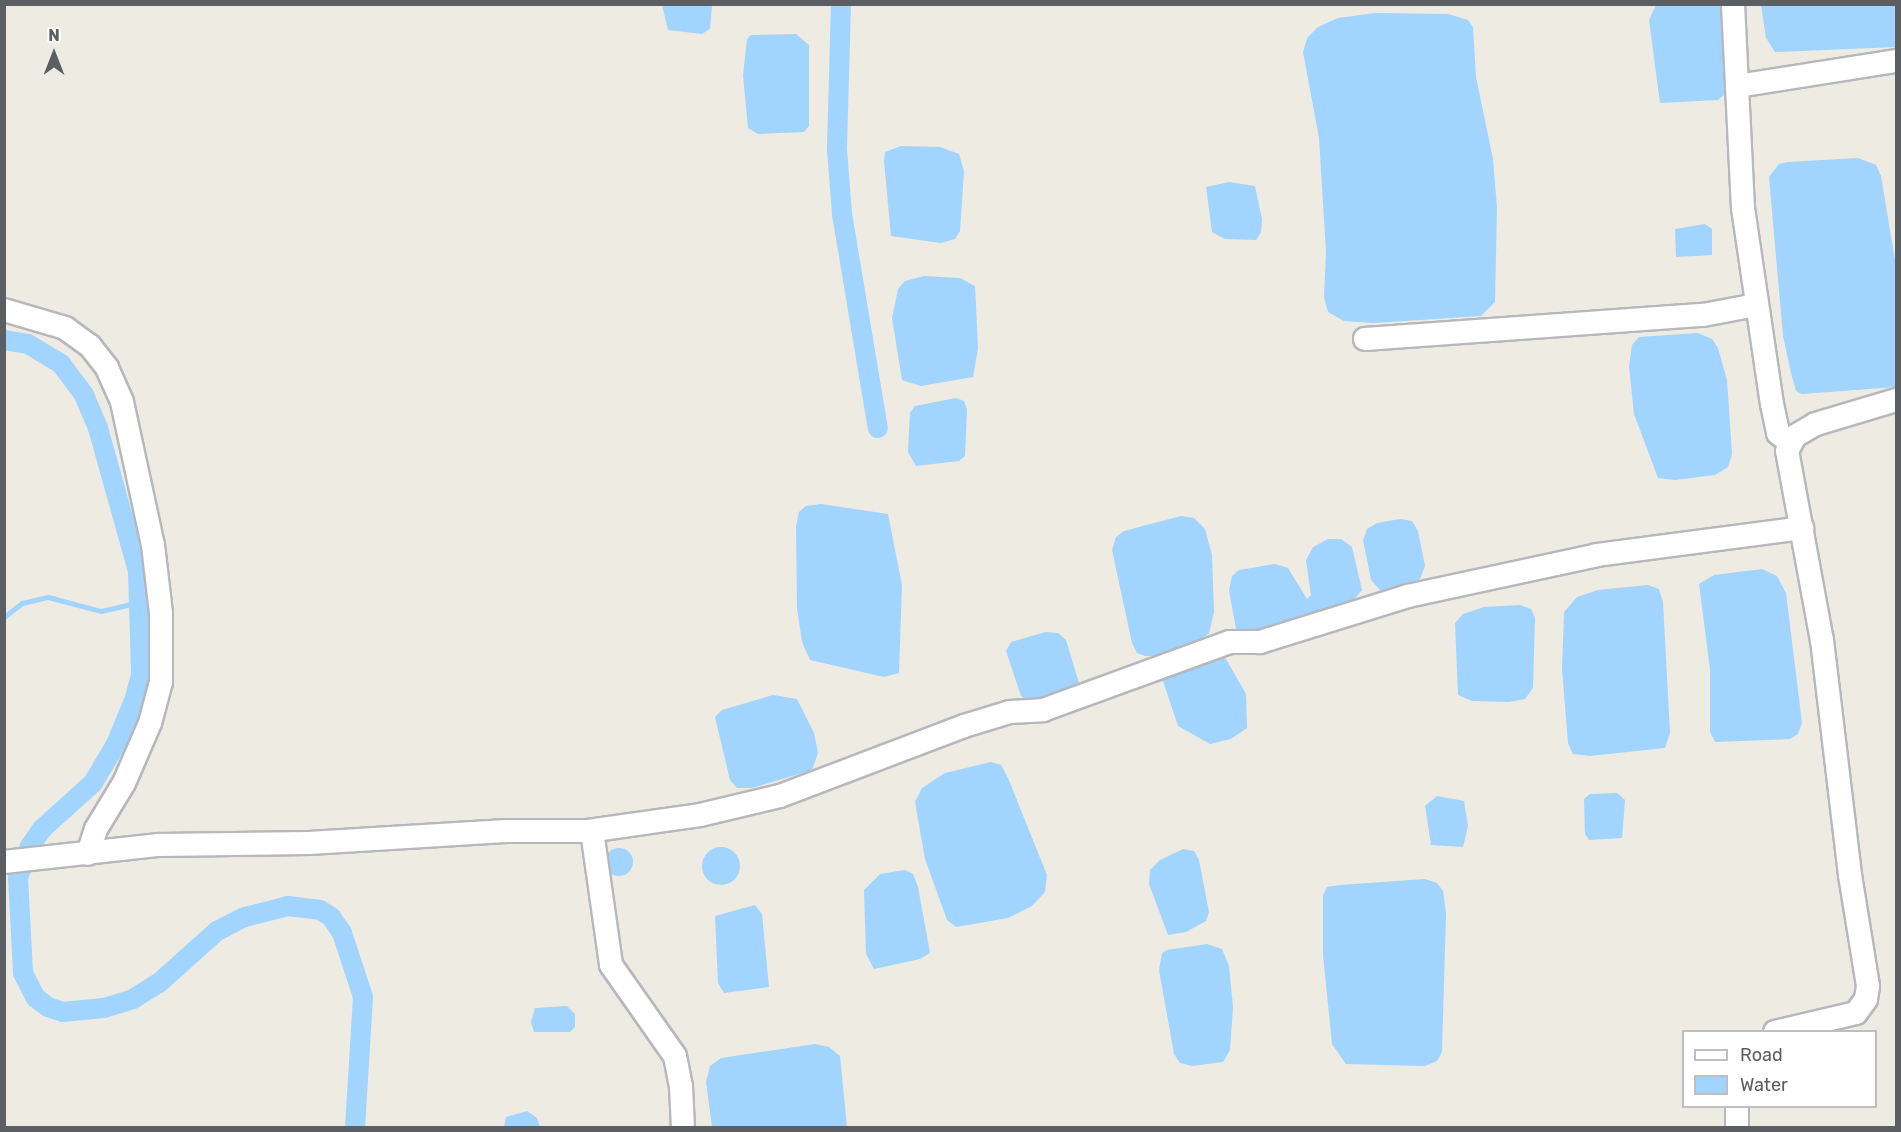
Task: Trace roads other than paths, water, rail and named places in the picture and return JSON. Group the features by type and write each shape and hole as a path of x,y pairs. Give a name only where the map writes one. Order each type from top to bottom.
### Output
{"street":[{"path":"1733,4 1743,208 1756,304 1778,433 1789,442"},
{"path":"1738,86 1896,61"},
{"path":"1365,339 1703,315 1756,304"},
{"path":"4,310 65,328 90,346 108,368 122,402 153,545 161,613 161,682 150,723 124,783 96,829 88,854"},
{"path":"1789,442 1816,424 1896,400"},
{"path":"1784,1030 1856,1013 1866,999 1868,986 1850,875 1822,641 1802,528 1788,471 1789,442"},
{"path":"4,862 159,845 309,843 506,831 592,831 700,815 780,796 964,726 1010,712 1043,710 1230,642 1260,642 1408,596 1597,555 1802,528"},
{"path":"592,831 611,965 675,1056 681,1086 683,1128"},
{"path":"1737,1108 1737,1128"}],"water":[{"path":"662,5 712,5 710,29 702,34 668,30"},
{"path":"1656,5 1723,5 1726,83 1724,95 1718,100 1660,103 1649,20"},
{"path":"1761,5 1896,5 1896,47 1775,52 1766,38"},
{"path":"1375,13 1448,14 1468,20 1473,27 1476,77 1493,159 1497,208 1495,302 1481,316 1374,323 1344,321 1328,312 1324,297 1326,252 1319,138 1303,52 1307,38 1318,27 1338,18"},
{"path":"796,34 809,45 809,126 804,132 758,134 748,128 743,75 747,39 751,35"},
{"path":"901,146 940,147 959,154 964,171 960,231 955,239 941,243 891,236 885,152"},
{"path":"1858,158 1876,165 1881,176 1896,266 1896,387 1802,394 1796,391 1783,336 1769,177 1779,164 1788,162"},
{"path":"1229,182 1255,186 1262,219 1261,232 1256,240 1225,239 1212,232 1206,187"},
{"path":"1705,224 1712,229 1712,255 1676,257 1675,229"},
{"path":"924,276 960,278 975,286 978,348 973,377 921,386 902,380 892,318 898,289 905,281"},
{"path":"1698,333 1712,339 1718,348 1727,380 1732,454 1728,467 1715,475 1675,480 1658,478 1634,414 1629,367 1632,345 1639,337"},
{"path":"956,398 964,401 967,409 965,456 959,461 916,466 908,452 910,413 915,406"},
{"path":"821,504 888,514 902,585 899,673 884,677 810,660 802,642 797,608 796,526 799,512 806,506"},
{"path":"1181,516 1194,518 1205,529 1212,555 1214,612 1209,633 1199,642 1167,656 1145,656 1137,653 1132,643 1112,550 1116,537 1124,531"},
{"path":"1400,519 1412,521 1418,531 1425,566 1420,579 1383,593 1371,580 1363,540 1367,529 1377,523"},
{"path":"1328,539 1341,539 1352,547 1362,590 1352,602 1267,630 1245,634 1236,629 1229,590 1232,576 1239,570 1275,564 1288,568 1307,599 1311,595 1306,560 1313,547"},
{"path":"1762,569 1777,576 1786,593 1802,723 1798,734 1790,739 1715,742 1710,732 1710,669 1699,584 1714,575"},
{"path":"1648,585 1659,589 1663,602 1670,733 1665,748 1590,756 1573,754 1568,743 1562,669 1564,612 1577,597 1598,590"},
{"path":"1520,605 1531,609 1535,618 1533,688 1525,699 1509,702 1472,701 1458,695 1455,623 1463,614 1484,607"},
{"path":"1046,632 1058,633 1066,640 1079,683 1070,691 1028,702 1021,696 1006,651 1011,642"},
{"path":"1217,655 1226,659 1246,694 1247,728 1231,739 1210,744 1178,726 1162,678"},
{"path":"773,695 797,699 814,733 818,753 812,770 752,788 737,788 730,780 715,717 722,710"},
{"path":"991,762 1001,765 1008,778 1047,875 1045,892 1032,906 1008,918 956,927 947,920 925,859 915,802 922,788 945,773"},
{"path":"1617,793 1625,800 1622,838 1589,840 1585,834 1584,799 1590,794"},
{"path":"1437,796 1464,801 1468,826 1463,847 1431,845 1425,806"},
{"path":"721,847 734,853 740,866 734,879 721,885 708,879 702,866 708,853"},
{"path":"619,848 629,852 633,862 629,872 619,876 609,872 605,862 609,852"},
{"path":"1183,849 1194,851 1199,860 1209,912 1206,921 1186,932 1168,935 1149,884 1150,870 1160,860"},
{"path":"905,870 913,874 918,887 930,953 920,959 874,969 866,954 864,890 880,874"},
{"path":"1425,879 1437,883 1443,891 1446,913 1442,1052 1437,1061 1425,1066 1346,1064 1332,1044 1323,955 1323,895 1327,887"},
{"path":"755,905 762,914 769,987 724,993 718,983 715,916"},
{"path":"1207,944 1222,949 1229,966 1233,1007 1230,1050 1223,1062 1192,1066 1180,1063 1174,1054 1159,970 1162,953 1167,950"},
{"path":"567,1006 575,1014 575,1027 570,1032 534,1032 531,1022 535,1008"},
{"path":"815,1044 829,1047 840,1056 847,1127 712,1127 706,1082 710,1066 721,1058"},
{"path":"527,1111 537,1118 540,1127 504,1127 506,1117"}],"waterway":[{"path":"841,4 837,149 842,214 878,428"},
{"path":"4,340 28,344 61,364 84,395 98,428 138,571 141,675 135,698 116,744 93,783 42,829 30,846 18,877 23,973 36,998 48,1007 63,1012 104,1008 133,999 159,983 217,931 245,917 288,906 320,910 331,917 342,933 363,997 355,1128"},
{"path":"4,617 22,603 48,597 101,611 139,602"}]}
